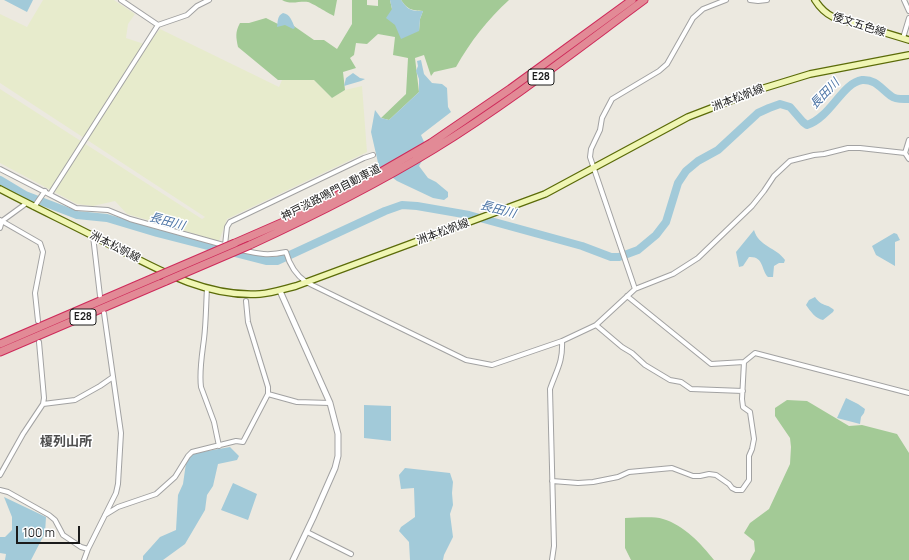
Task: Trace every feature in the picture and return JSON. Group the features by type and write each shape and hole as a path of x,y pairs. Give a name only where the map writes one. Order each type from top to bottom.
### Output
{"highway":[{"name":"神戸淡路鳴門自動車道","path":"432,146 632,0"},
{"name":"神戸淡路鳴門自動車道","path":"0,352 308,219 514,96 644,0"},
{"name":"神戸淡路鳴門自動車道","path":"0,344 306,212 374,180"}],"main road":[{"name":"倭文五色線","path":"815,0 819,8 826,14 833,17 906,39"},
{"name":"洲本松帆線","path":"0,190 156,268 194,285 246,294 260,294 280,291 306,282 544,194 594,169 688,117 761,89 810,74 909,55"}],"street":[{"path":"121,0 158,25"},
{"path":"50,194 158,25 187,15 197,6 209,0"},
{"path":"635,289 590,157 591,149 600,130 602,118 612,99 659,71 667,64 693,18 703,10 726,0"},
{"path":"750,0 767,0"},
{"path":"904,0 909,11"},
{"path":"906,39 909,18"},
{"path":"0,170 76,208 108,210 130,219 255,253 272,255 286,252 288,260 301,278 306,282 472,362 492,365 562,341 596,325 635,289 673,274 698,258 752,206 774,176 790,161 814,154 824,154 848,148 860,148 908,156 909,140"},
{"path":"225,245 227,227 230,222 364,158 373,156"},
{"path":"34,207 44,191"},
{"path":"0,228 1,220 24,205 25,202"},
{"path":"1,220 40,243 43,252 35,293 38,321"},
{"path":"93,236 100,296"},
{"path":"207,288 204,338 200,365 200,382 214,422 219,446"},
{"path":"280,291 330,403 338,434 338,456 335,468 293,560"},
{"path":"627,296 711,364 744,362 756,353 909,393"},
{"path":"104,515 118,507 156,494 175,477 190,454 236,441 243,442 268,394 266,375 248,322 246,301"},
{"path":"84,560 104,515 116,493 118,484 121,433 104,313"},
{"path":"596,325 622,348 632,353 645,365 670,380 680,382 691,389 743,391"},
{"path":"552,560 554,546 550,389 563,356 562,341"},
{"path":"0,475 23,434 43,404 44,398 39,342"},
{"path":"552,480 578,483 593,482 618,477 629,472 672,468 693,476 709,474 716,475 729,484 732,488 742,490 749,480 749,456 754,439 750,412 743,407 744,362"},
{"path":"43,404 75,400 113,377"},
{"path":"268,394 297,402 330,403"},
{"path":"0,490 8,492 49,515 55,520 63,535 81,547 88,549"},
{"path":"306,532 351,554"}],"green space":[{"path":"43,0 114,0 135,14 128,24 126,38 147,45 160,29 279,87 282,80 314,80 332,98 345,90 362,86 367,152 227,219 219,241 127,214 115,201 93,206 77,204 0,163 0,89 202,219 205,217 0,83 0,14 27,27"},
{"path":"282,0 337,0 334,16 308,2 291,3"},
{"path":"352,0 367,0 367,5 378,6 378,0 390,0 392,9 419,31 420,19 423,11 410,9 401,0 509,0 480,31 456,67 434,72 431,76 424,55 415,58 419,92 389,120 381,118 406,94 408,58 393,55 395,37 378,34 367,44 356,43 354,55 350,58 356,68 343,72 345,90 332,98 314,80 278,80 238,47 236,35 240,23 249,23 266,18 280,25 291,24 314,40 324,40 337,49 352,24"},
{"path":"787,400 807,401 849,426 862,425 897,434 909,453 909,560 750,560 755,551 754,541 744,533 750,523 769,509 790,464 790,438 775,416 775,408"},
{"path":"644,517 663,519 671,522 692,536 714,560 631,560 625,548 625,518"}],"water":[{"path":"4,0 33,0 27,12"},
{"path":"390,0 401,0 410,9 415,11 423,11 420,19 419,31 401,39 395,25 386,18 392,9"},
{"path":"283,13 289,16 295,28 293,29 285,25 277,27 279,17"},
{"path":"421,60 424,74 432,83 442,84 447,88 448,107 451,112 421,135 426,151 419,166 428,178 436,182 448,192 448,197 444,200 433,198 397,181 379,167 371,132 375,110 381,118 389,120 419,92 419,79 416,71 418,66 417,61"},
{"path":"353,73 360,78 365,79 344,86 346,78"},
{"path":"754,230 756,236 764,244 777,252 785,260 784,263 779,263 774,266 773,277 768,277 760,261 754,257 749,257 743,266 739,267 736,252"},
{"path":"894,233 897,234 900,240 895,242 895,266 876,255 872,246"},
{"path":"815,297 820,303 834,310 823,320 811,312 806,305 809,300"},
{"path":"846,398 865,409 861,417 860,424 837,418"},
{"path":"364,405 391,406 391,441 364,438"},
{"path":"230,447 239,456 237,460 218,464 213,486 207,495 205,510 185,544 163,560 143,560 143,556 160,537 176,530 178,495 183,484 186,463 190,454"},
{"path":"405,468 450,473 453,482 453,505 450,514 453,537 443,560 410,560 409,542 399,531 401,527 415,517 414,488 401,489 399,475"},
{"path":"233,483 257,494 248,520 221,510"},
{"path":"4,497 46,517 45,533 31,560 5,560 6,554 0,553 0,537 5,537 12,530 12,517"}],"waterway":[{"name":"長田川","path":"0,180 25,195 77,215 107,218 157,233 266,261 277,261 385,211 402,205 417,206 469,215 582,246 611,257 619,257 638,250 656,235 666,222 678,183 686,171 698,161 718,150 758,113 780,104 790,107 807,125 823,115 848,87 855,82 862,80 875,83 895,98 909,99"}],"tunnel":[{"path":"38,321 39,342"}],"district":[{"name":"榎列山所","path":"66,442"}]}
